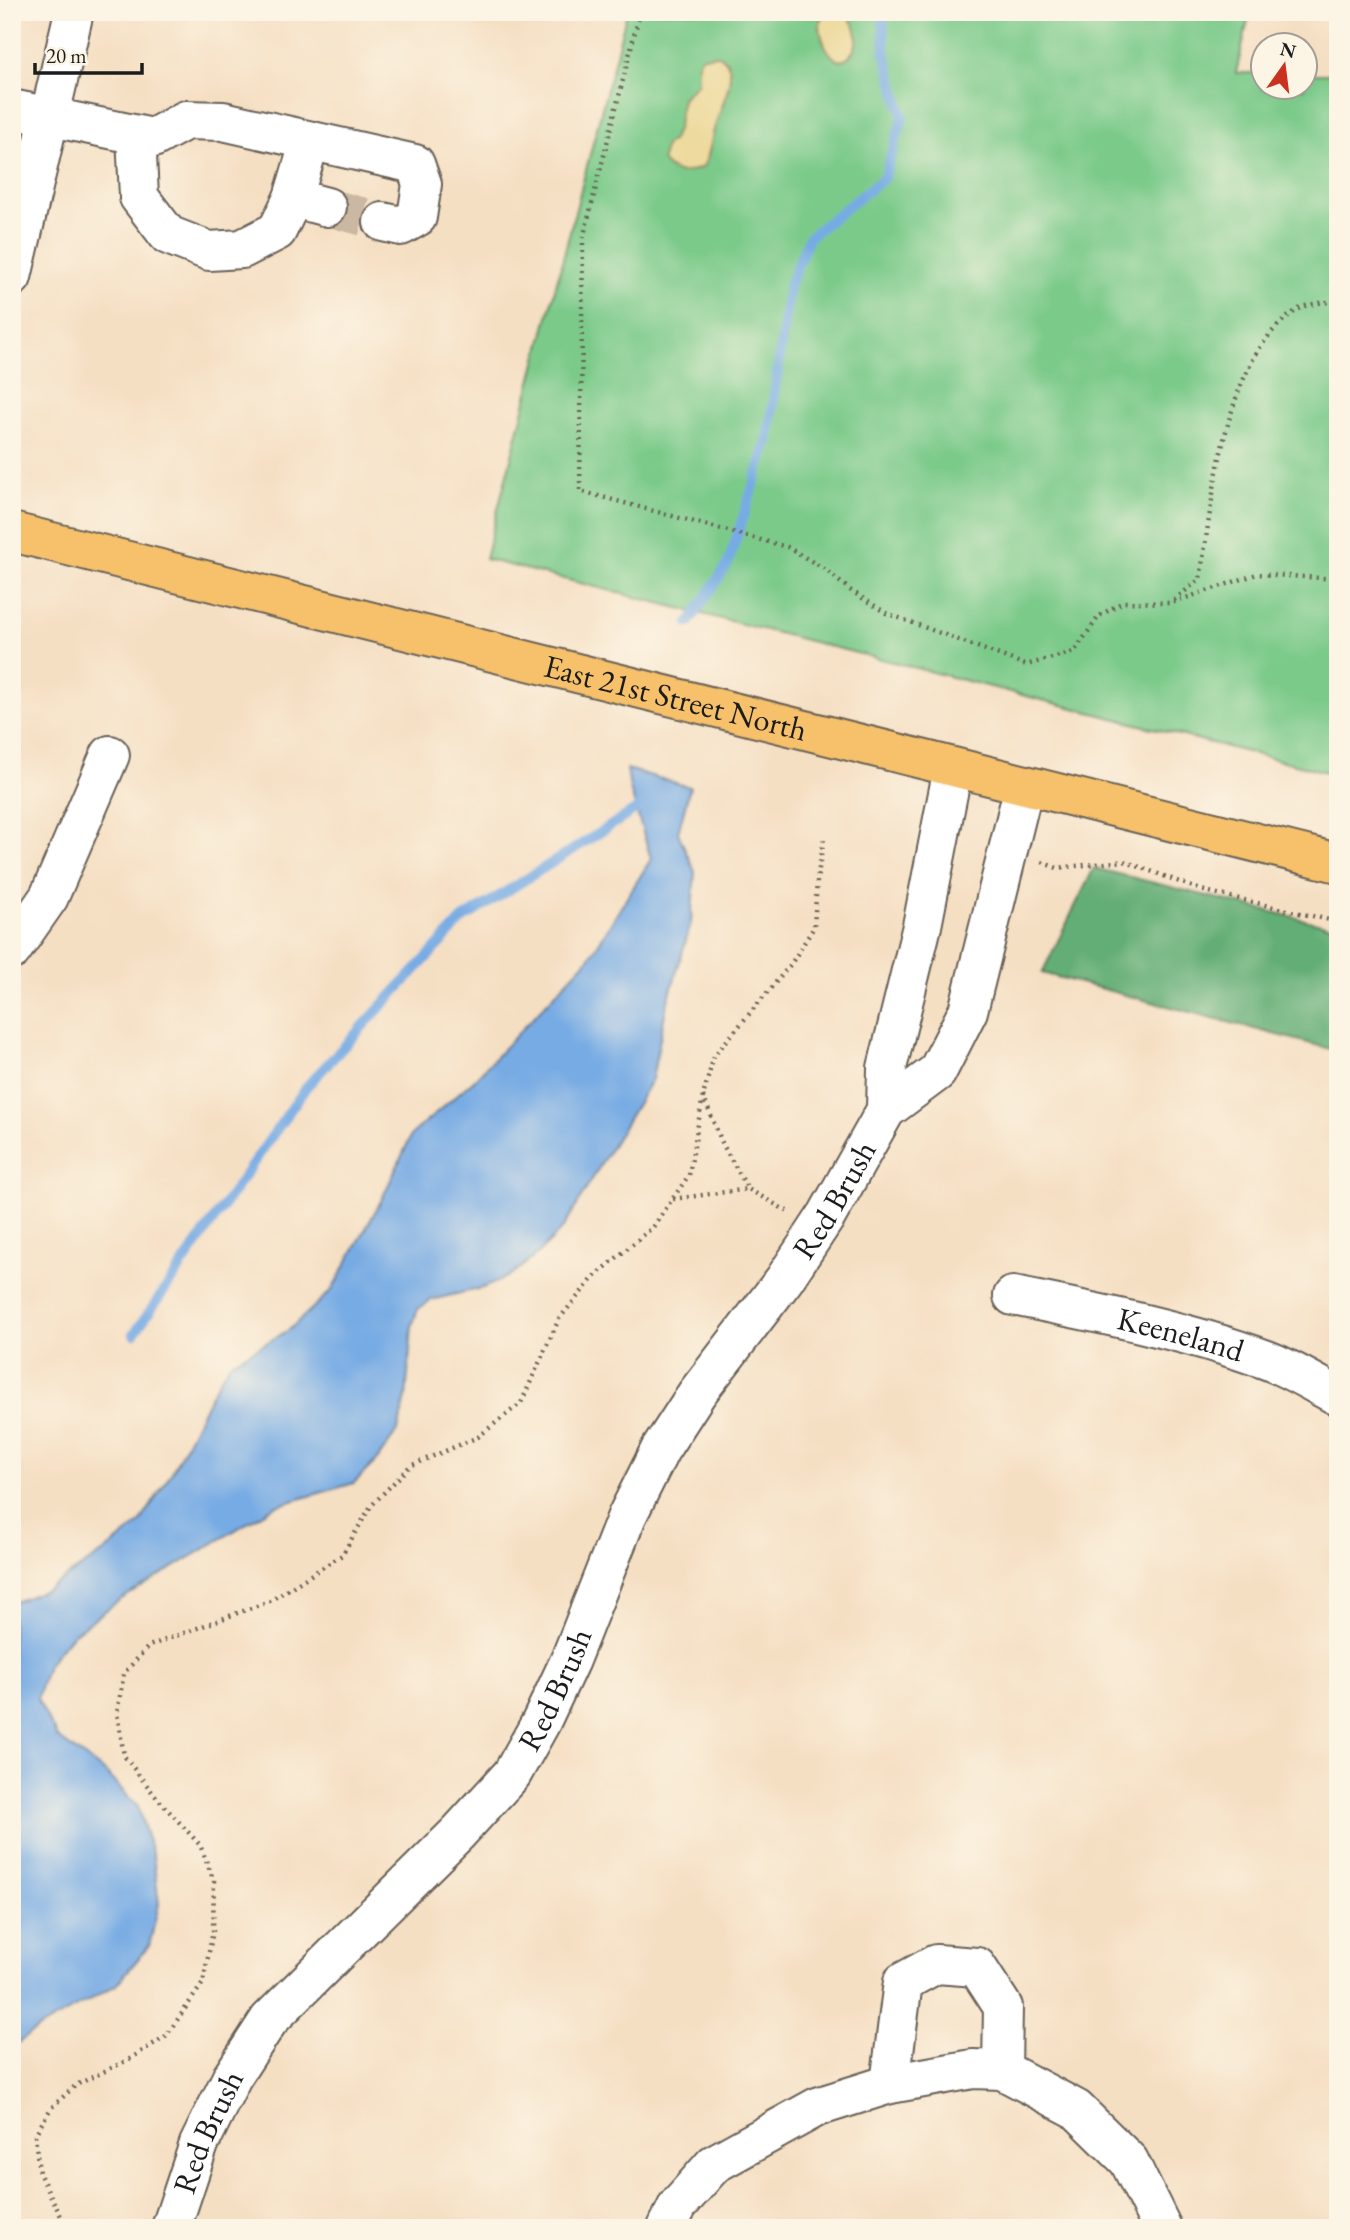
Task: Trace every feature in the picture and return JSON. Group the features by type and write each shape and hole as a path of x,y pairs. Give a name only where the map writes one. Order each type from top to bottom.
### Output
{"main road":[{"name":"East 21st Street North","path":"12,532 1338,863"}],"street":[{"path":"12,276 74,12"},
{"path":"12,109 153,138 187,120 223,121 415,164 422,184 417,217 401,226 383,222"},
{"path":"136,135 139,197 168,235 209,251 242,249 277,231 310,203 310,141"},
{"path":"12,950 49,897 110,755"},
{"name":"Red Brush","path":"886,1110 887,1068 922,926 954,768"},
{"name":"Red Brush","path":"171,2228 199,2144 232,2077 269,2020 458,1833 512,1774 541,1722 570,1660 627,1516 660,1450 697,1393 784,1280 818,1228 886,1110 937,1072 968,1011 1024,786"},
{"name":"Keeneland","path":"1013,1296 1098,1314 1269,1360 1338,1396"},
{"path":"890,2084 903,1982 936,1964 977,1967 1003,2007 1002,2070"},
{"path":"667,2228 678,2205 714,2164 817,2107 890,2084 973,2069 1002,2070 1076,2109 1129,2161 1162,2228"}],"path":[{"path":"640,12 583,239 580,491 787,547 886,613 1026,665 1074,652 1098,616 1123,602 1171,603 1257,574 1338,579"},
{"path":"1171,603 1200,579 1220,460 1234,400 1248,369 1273,329 1283,321 1303,306 1338,301"},
{"path":"67,2228 39,2173 35,2135 51,2108 76,2085 128,2060 166,2036 203,1983 214,1931 214,1881 200,1845 157,1798 124,1756 117,1713 124,1673 149,1646 270,1601 342,1555 371,1506 410,1466 478,1437 521,1403 559,1319 594,1278 653,1227 689,1175 703,1096 714,1056 791,964 814,927 824,837"},
{"path":"1008,850 1057,868 1124,861 1201,890 1338,922"},
{"path":"703,1096 723,1145 748,1189 818,1228"},
{"path":"672,1199 748,1189"}],"green space":[{"path":"627,12 1250,12 1236,73 1248,73 1248,102 1318,102 1318,74 1338,74 1338,775 485,559"},
{"path":"1094,868 1338,928 1338,1051 1042,973"}],"sand":[{"path":"838,13 852,22 857,38 852,53 839,61 829,53 820,26 823,14"},
{"path":"719,55 726,61 730,77 707,158 703,167 676,172 662,161 665,146 673,140 678,126 682,98 698,83 698,63 702,56"}],"water":[{"path":"627,769 690,787 678,833 695,872 691,923 666,1008 652,1079 563,1228 537,1255 511,1275 486,1287 431,1300 418,1309 412,1326 406,1397 398,1430 377,1460 354,1483 275,1506 120,1600 73,1634 47,1665 37,1699 58,1738 105,1772 138,1807 153,1856 159,1904 149,1946 116,1985 39,2028 12,2047 12,1603 48,1589 104,1552 140,1523 172,1472 211,1394 230,1363 289,1330 332,1290 381,1201 412,1134 474,1080 590,957 651,859 630,789"}],"waterway":[{"path":"689,623 728,564 768,440 789,286 809,237 884,178 903,117 885,53 883,12"},
{"path":"134,1334 307,1086 463,919 648,802"}],"tunnel":[{"path":"327,207 383,222"}]}
